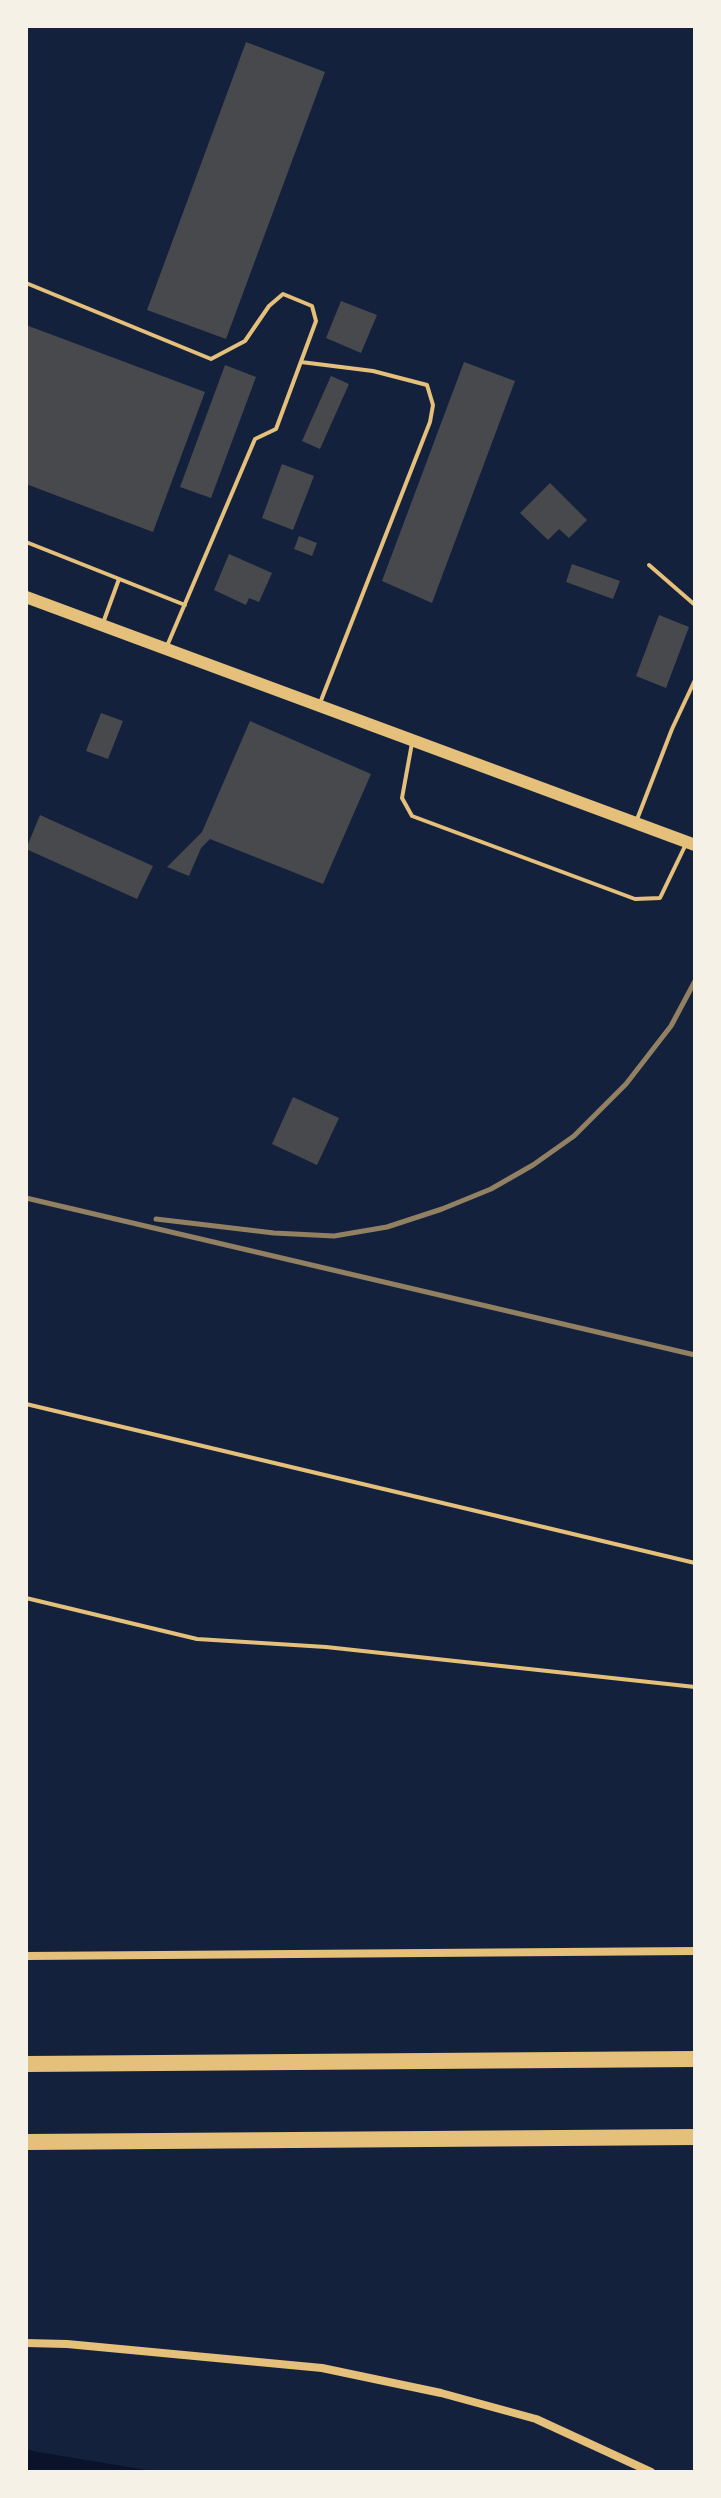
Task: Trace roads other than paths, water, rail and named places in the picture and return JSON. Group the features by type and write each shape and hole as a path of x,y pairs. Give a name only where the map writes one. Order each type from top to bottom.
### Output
{"highway":[{"path":"26,2064 695,2059"},
{"path":"26,2142 695,2137"}],"main road":[{"path":"26,597 691,844"}],"street":[{"path":"26,1956 695,1951"},
{"path":"26,2343 67,2344 322,2368 441,2393 536,2419 651,2472"}],"lane":[{"path":"26,283 211,359 245,341 269,306 283,294 312,306 316,321 276,429 255,439 166,649"},
{"path":"301,362 373,371 427,385 433,405 430,422 319,706"},
{"path":"26,542 185,605"},
{"path":"649,565 695,605"},
{"path":"102,625 119,579"},
{"path":"635,823 695,680"},
{"path":"413,740 402,798 412,816 635,899 660,898 691,844"},
{"path":"26,1404 695,1563"},
{"path":"26,1598 197,1639 326,1647 695,1687"}],"water":[{"path":"26,2449 38,2452 159,2472 26,2472"}],"railway":[{"path":"156,1219 274,1233 334,1236 387,1227 491,1189 574,1136 626,1084 671,1026 695,981"},
{"path":"26,1198 695,1355"}]}
